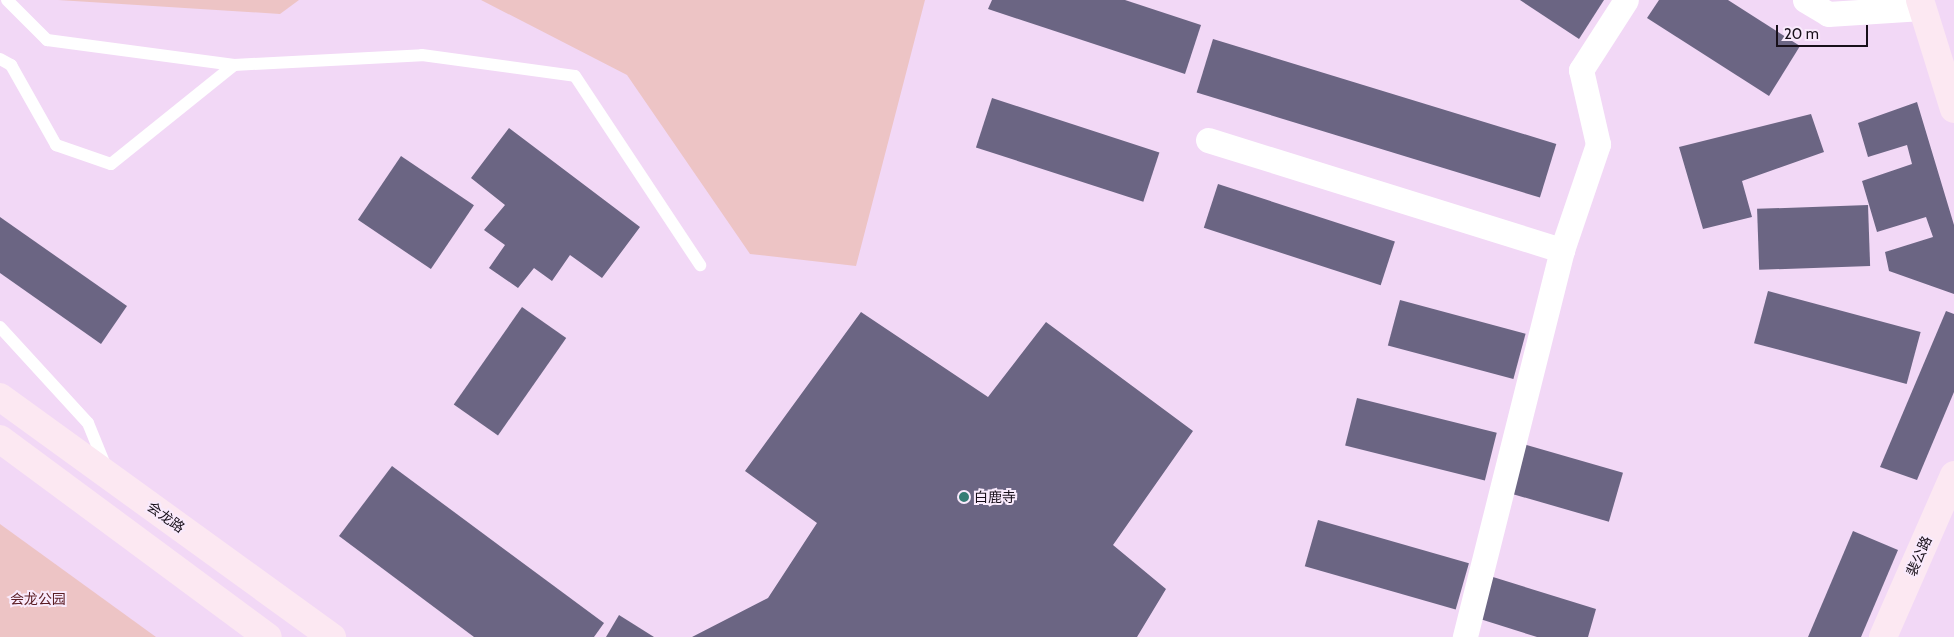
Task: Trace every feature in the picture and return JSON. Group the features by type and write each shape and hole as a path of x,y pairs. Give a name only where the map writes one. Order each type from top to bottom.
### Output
{"street":[{"path":"1465,637 1562,250 1598,144 1581,70 1626,0"},
{"path":"1805,0 1828,14 1921,4 1954,109"},
{"path":"1208,140 1562,250"},
{"name":"会龙路","path":"0,397 332,637"},
{"path":"0,439 268,637"},
{"name":"裴公路","path":"1883,637 1954,475"}],"lane":[{"path":"7,0 47,40 234,65 422,54 576,76 700,265"},
{"path":"0,59 11,65 56,145 111,164 234,65"},
{"path":"0,327 88,423 110,476"}],"green space":[{"path":"58,0 299,0 280,14"},
{"path":"481,0 925,0 856,266 750,254 627,75"},
{"name":"会龙公园","path":"0,524 156,637 0,637"}],"building":[{"path":"992,0 1125,0 1201,25 1185,74 988,9"},
{"path":"1520,0 1604,0 1579,39"},
{"path":"1659,0 1728,0 1800,46 1769,96 1647,18"},
{"path":"1213,39 1556,144 1540,198 1197,93"},
{"path":"992,98 1159,152 1143,202 976,147"},
{"path":"1917,102 1954,225 1954,294 1889,271 1885,252 1933,237 1926,217 1877,232 1862,181 1912,164 1907,145 1868,157 1858,123"},
{"path":"1811,114 1824,152 1742,181 1752,217 1703,229 1679,147"},
{"path":"509,128 640,227 602,278 570,255 552,281 534,268 518,288 489,268 505,245 484,230 505,205 471,178"},
{"path":"401,156 474,205 431,269 358,220"},
{"path":"1218,184 1395,241 1381,285 1204,228"},
{"path":"1868,205 1870,266 1759,270 1757,209"},
{"path":"0,217 127,306 101,344 0,273"},
{"path":"1768,291 1921,332 1907,384 1754,343"},
{"path":"1400,300 1526,334 1513,379 1388,345"},
{"path":"522,307 566,338 498,435 454,404"},
{"path":"1946,311 1954,314 1954,392 1917,480 1880,467"},
{"name":"白鹿寺","path":"861,312 988,397 1046,322 1193,431 1113,545 1166,589 1137,637 692,637 768,598 817,523 745,471"},
{"path":"1357,398 1497,433 1485,480 1345,446"},
{"path":"1523,444 1623,473 1609,522 1509,493"},
{"path":"392,466 604,623 594,637 474,637 339,536"},
{"path":"1318,520 1469,563 1456,609 1305,566"},
{"path":"1853,531 1898,550 1861,637 1808,637"},
{"path":"1493,577 1596,609 1588,637 1537,637 1480,619"},
{"path":"619,615 654,637 606,637"}],"place":[{"name":"白鹿寺","path":"964,497"}]}
